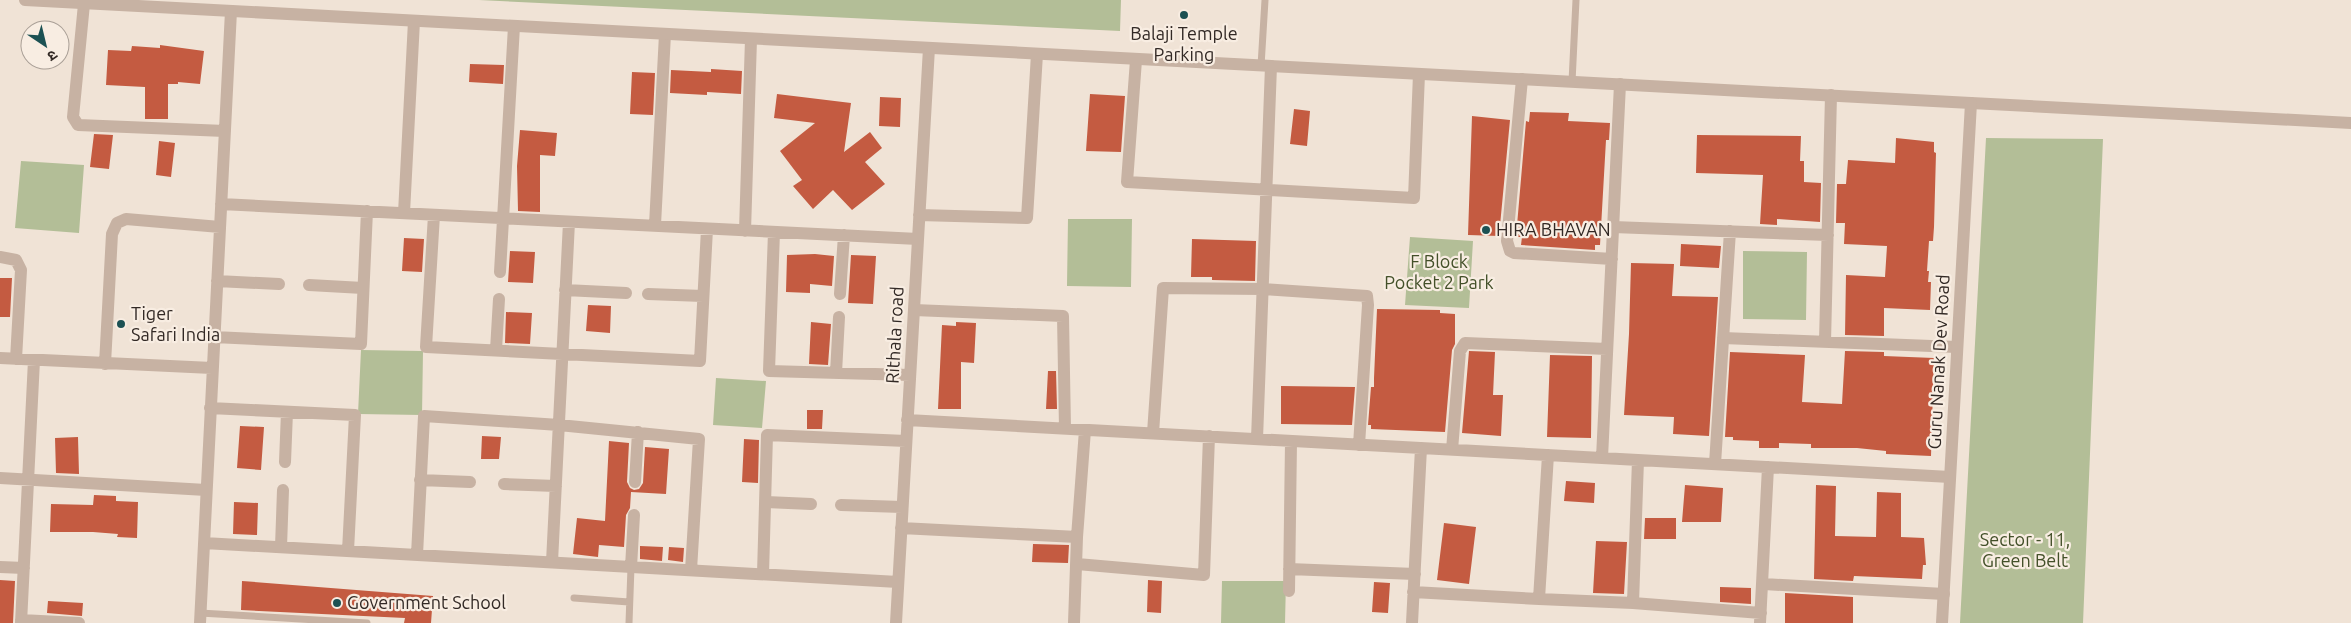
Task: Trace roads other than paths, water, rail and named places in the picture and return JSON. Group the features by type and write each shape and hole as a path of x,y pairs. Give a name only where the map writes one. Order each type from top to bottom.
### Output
{"street":[{"path":"25,0 2351,123"},
{"path":"84,4 73,117 78,125 225,131"},
{"path":"200,618 231,12"},
{"path":"404,213 414,21"},
{"path":"500,272 514,26"},
{"path":"655,225 665,34"},
{"path":"745,231 751,39"},
{"name":"Rithala road","path":"896,623 929,48"},
{"path":"919,215 1027,218 1037,54"},
{"path":"1136,60 1127,182 1266,188 1414,198 1419,74"},
{"path":"1257,439 1266,188 1266,66"},
{"path":"1522,79 1507,241 1510,251 1514,253 1612,260"},
{"path":"1602,458 1620,84"},
{"path":"1825,342 1831,95"},
{"name":"Guru Nanak Dev Road","path":"1942,623 1971,102"},
{"path":"221,204 918,239"},
{"path":"214,337 361,344 367,211"},
{"path":"434,214 426,347 700,361 707,229"},
{"path":"105,364 112,234 117,224 126,219 220,227"},
{"path":"552,562 569,222"},
{"path":"1613,227 1828,235"},
{"path":"1715,464 1730,231"},
{"path":"774,232 769,371 910,376"},
{"path":"840,294 844,235"},
{"path":"0,257 16,260 21,270 16,359"},
{"path":"217,281 279,284"},
{"path":"309,285 363,288"},
{"path":"1153,433 1163,288 1263,289 1367,296 1360,445"},
{"path":"565,290 626,293"},
{"path":"648,294 703,296"},
{"path":"496,350 499,299"},
{"path":"914,310 1063,316 1064,428"},
{"path":"836,373 839,316"},
{"path":"1723,338 1957,347"},
{"path":"1452,450 1460,351 1465,343 1607,349"},
{"path":"0,358 212,368"},
{"path":"34,360 21,622 79,623"},
{"path":"210,408 355,415 348,551"},
{"path":"285,462 287,412"},
{"path":"417,555 424,416 559,425 699,439 691,570"},
{"path":"907,420 1950,477"},
{"path":"1074,623 1077,537 1085,430"},
{"path":"636,482 638,432"},
{"path":"763,574 767,435 906,441"},
{"path":"1077,564 1204,575 1209,436"},
{"path":"1289,591 1291,442"},
{"path":"1412,623 1421,448"},
{"path":"1539,599 1548,455"},
{"path":"1633,603 1638,460"},
{"path":"1413,592 1633,603 1761,618 1768,467"},
{"path":"0,478 206,490"},
{"path":"420,480 470,482"},
{"path":"504,484 556,486"},
{"path":"281,547 284,490"},
{"path":"766,502 811,504"},
{"path":"841,505 902,506"},
{"path":"631,567 634,515"},
{"path":"901,528 1077,537"},
{"path":"204,543 898,582"},
{"path":"0,567 24,568"},
{"path":"1289,569 1414,574"},
{"path":"1764,584 1944,594"}],"lane":[{"path":"1264,0 1266,66"},
{"path":"1572,82 1576,0"},
{"path":"629,623 631,567"},
{"path":"574,598 630,602"},
{"path":"200,618 367,623"}],"place":[{"name":"Balaji Temple Parking","path":"1184,15"},
{"name":"HIRA BHAVAN","path":"1486,230"},
{"name":"Tiger Safari India","path":"121,324"},
{"name":"Government School","path":"337,603"}],"park label":[{"name":"F Block Pocket 2 Park","path":"1439,272"},
{"name":"Sector - 11, Green Belt","path":"2025,550"}]}
